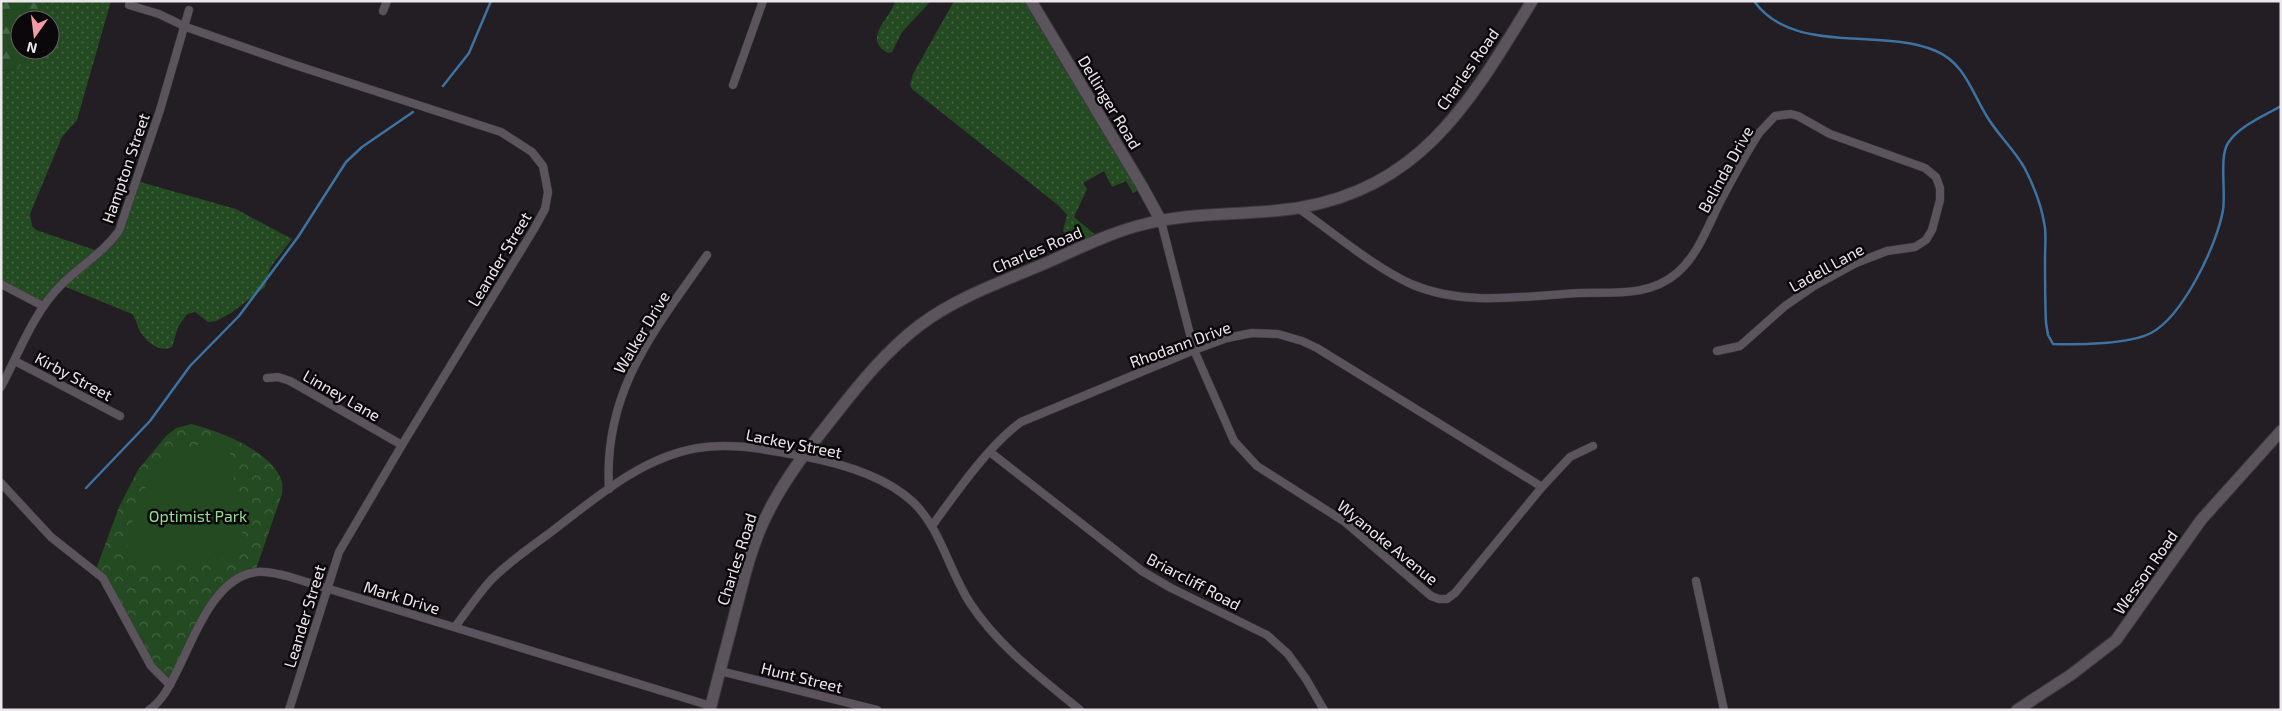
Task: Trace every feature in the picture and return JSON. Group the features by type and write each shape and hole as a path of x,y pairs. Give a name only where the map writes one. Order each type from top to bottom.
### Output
{"street":[{"path":"383,11 387,1"},
{"path":"733,85 763,1"},
{"name":"Dellinger Road","path":"1031,1 1143,188 1160,221"},
{"name":"Charles Road","path":"710,708 743,584 763,523 788,477 802,456 876,366 921,324 972,295 1107,237 1143,224 1298,208 1336,199 1358,190 1398,168 1436,138 1480,85 1532,1"},
{"name":"Leander Street","path":"129,5 159,14 186,27 494,130 532,152 543,166 548,192 545,209 339,552 289,710"},
{"name":"Hampton Street","path":"1,387 43,306 61,285 105,248 120,230 186,27 189,10"},
{"name":"Belinda Drive","path":"1298,208 1390,272 1425,289 1449,295 1479,298 1530,298 1580,293 1639,291 1654,287 1678,272 1697,248 1759,133 1775,116 1782,114 1798,116 1830,134 1925,168 1936,177"},
{"name":"Ladell Lane","path":"1717,352 1740,346 1785,306 1814,286 1856,263 1886,251 1915,247 1926,240 1932,230 1940,200 1940,188 1936,177"},
{"name":"Wyanoke Avenue","path":"1160,221 1194,350 1234,441 1249,459 1266,473 1345,522 1420,588 1439,599 1448,599 1455,593 1542,486 1570,457 1593,446"},
{"name":"Walker Drive","path":"609,489 609,454 614,419 631,370 668,311 707,255"},
{"path":"1,284 43,306"},
{"name":"Rhodann Drive","path":"932,526 990,452 1021,422 1194,350 1227,338 1252,333 1278,334 1302,341 1542,486"},
{"name":"Kirby Street","path":"15,361 120,416"},
{"name":"Linney Lane","path":"267,378 278,377 290,381 402,445"},
{"name":"Wesson Road","path":"2017,710 2072,674 2116,640 2202,520 2281,431"},
{"name":"Lackey Street","path":"455,627 501,571 609,489 654,461 674,453 699,447 748,446 821,459 852,469 897,489 913,502 932,526 960,586 982,620 1009,649 1080,710"},
{"name":"Briarcliff Road","path":"990,452 1142,571 1171,588 1266,635 1288,654 1306,679 1324,710"},
{"path":"1,483 51,537 103,578 150,666 170,685"},
{"name":"Mark Drive","path":"149,710 161,699 170,685 204,616 222,591 228,585 255,572 270,572 327,588 710,708"},
{"path":"1696,582 1724,710"},
{"name":"Hunt Street","path":"720,671 877,710"}],"green space":[{"path":"1,1 42,1 39,10 10,10 10,60 25,60 23,64 16,68 1,71"},
{"path":"42,1 111,1 77,120 62,137 30,214 32,226 36,230 101,252 110,244 137,181 236,209 292,239 270,268 265,287 231,313 216,321 208,322 195,312 187,314 178,327 172,347 168,349 159,348 147,340 141,333 132,314 61,285 43,306 1,284 1,71 16,68 23,64 25,60 60,60 60,10 39,10"},
{"path":"895,1 931,1 902,32 892,52 888,53 880,47 877,41 880,27"},
{"path":"954,1 1031,1 1143,188 1133,193 1126,181 1112,187 1104,171 1083,183 1087,189 1074,217 1098,235 1077,250 1063,231 1067,215 1058,205 912,89 910,85 913,74"},
{"name":"Optimist Park","path":"191,424 230,437 257,452 277,471 282,482 282,494 255,572 222,591 170,685 161,678 95,572 119,507 138,470 166,436 176,428"},
{"path":"228,440 243,538 242,553 234,558 126,562 130,530 135,513 150,480 160,466 172,455 186,448"}],"waterway":[{"path":"443,86 469,53 491,1"},
{"path":"1754,1 1771,18 1791,29 1814,35 1914,44 1936,51 1954,63 1966,78 1990,122 2024,167 2037,196 2045,231 2046,323 2048,335 2053,344 2117,342 2142,337 2163,324 2175,312 2197,278 2214,242 2224,203 2223,166 2225,149 2228,143 2245,126 2281,106"},
{"path":"86,488 150,421 190,366 239,316 298,237 346,162 362,147 413,112"}]}
